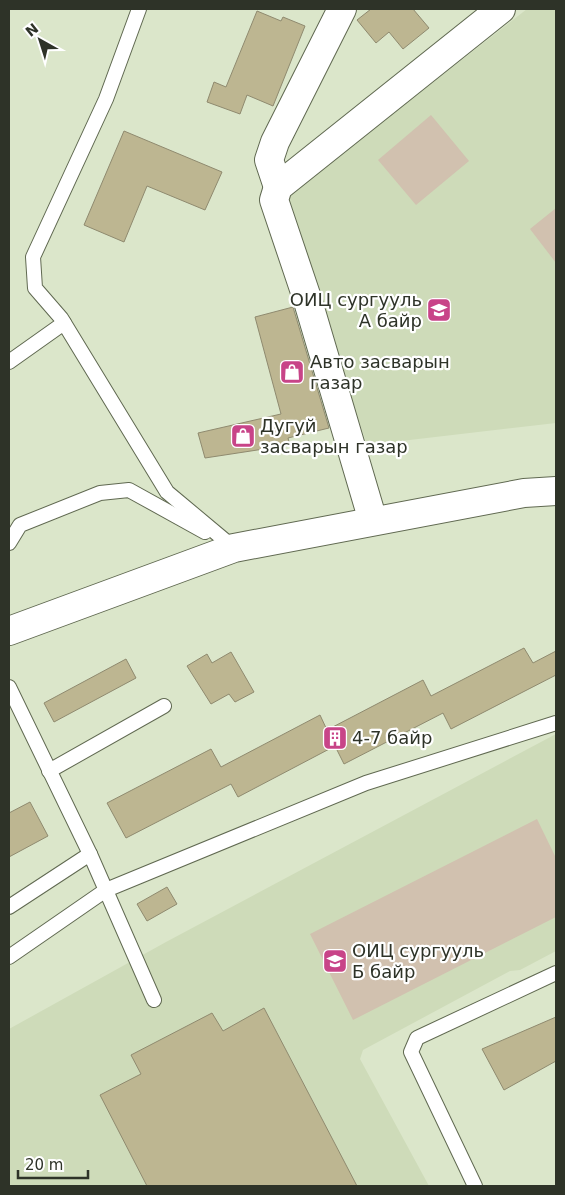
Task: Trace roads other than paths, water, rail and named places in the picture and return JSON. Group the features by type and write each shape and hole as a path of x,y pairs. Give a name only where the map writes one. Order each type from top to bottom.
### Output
{"street":[{"path":"278,187 269,160 275,142 342,9"},
{"path":"373,521 307,298 274,200 278,187 501,9"},
{"path":"9,632 234,548 524,493 556,491"}],"lane":[{"path":"140,9 106,99 33,257 35,288 64,323 167,492 234,548"},
{"path":"9,362 64,323"},
{"path":"9,543 20,525 100,493 129,490 234,548"},
{"path":"9,687 90,854 154,1000"},
{"path":"49,771 164,706"},
{"path":"9,957 106,890 366,783 556,723"},
{"path":"9,907 90,854"},
{"path":"475,1186 411,1052 412,1045 417,1038 556,974"}],"place":[{"name":"ОИЦ сургууль А байр","path":"439,310"},
{"name":"Авто засварын газар","path":"292,372"},
{"name":"Дугуй засварын газар","path":"243,436"},
{"name":"4-7 байр","path":"335,738"},
{"name":"ОИЦ сургууль Б байр","path":"335,961"}]}
